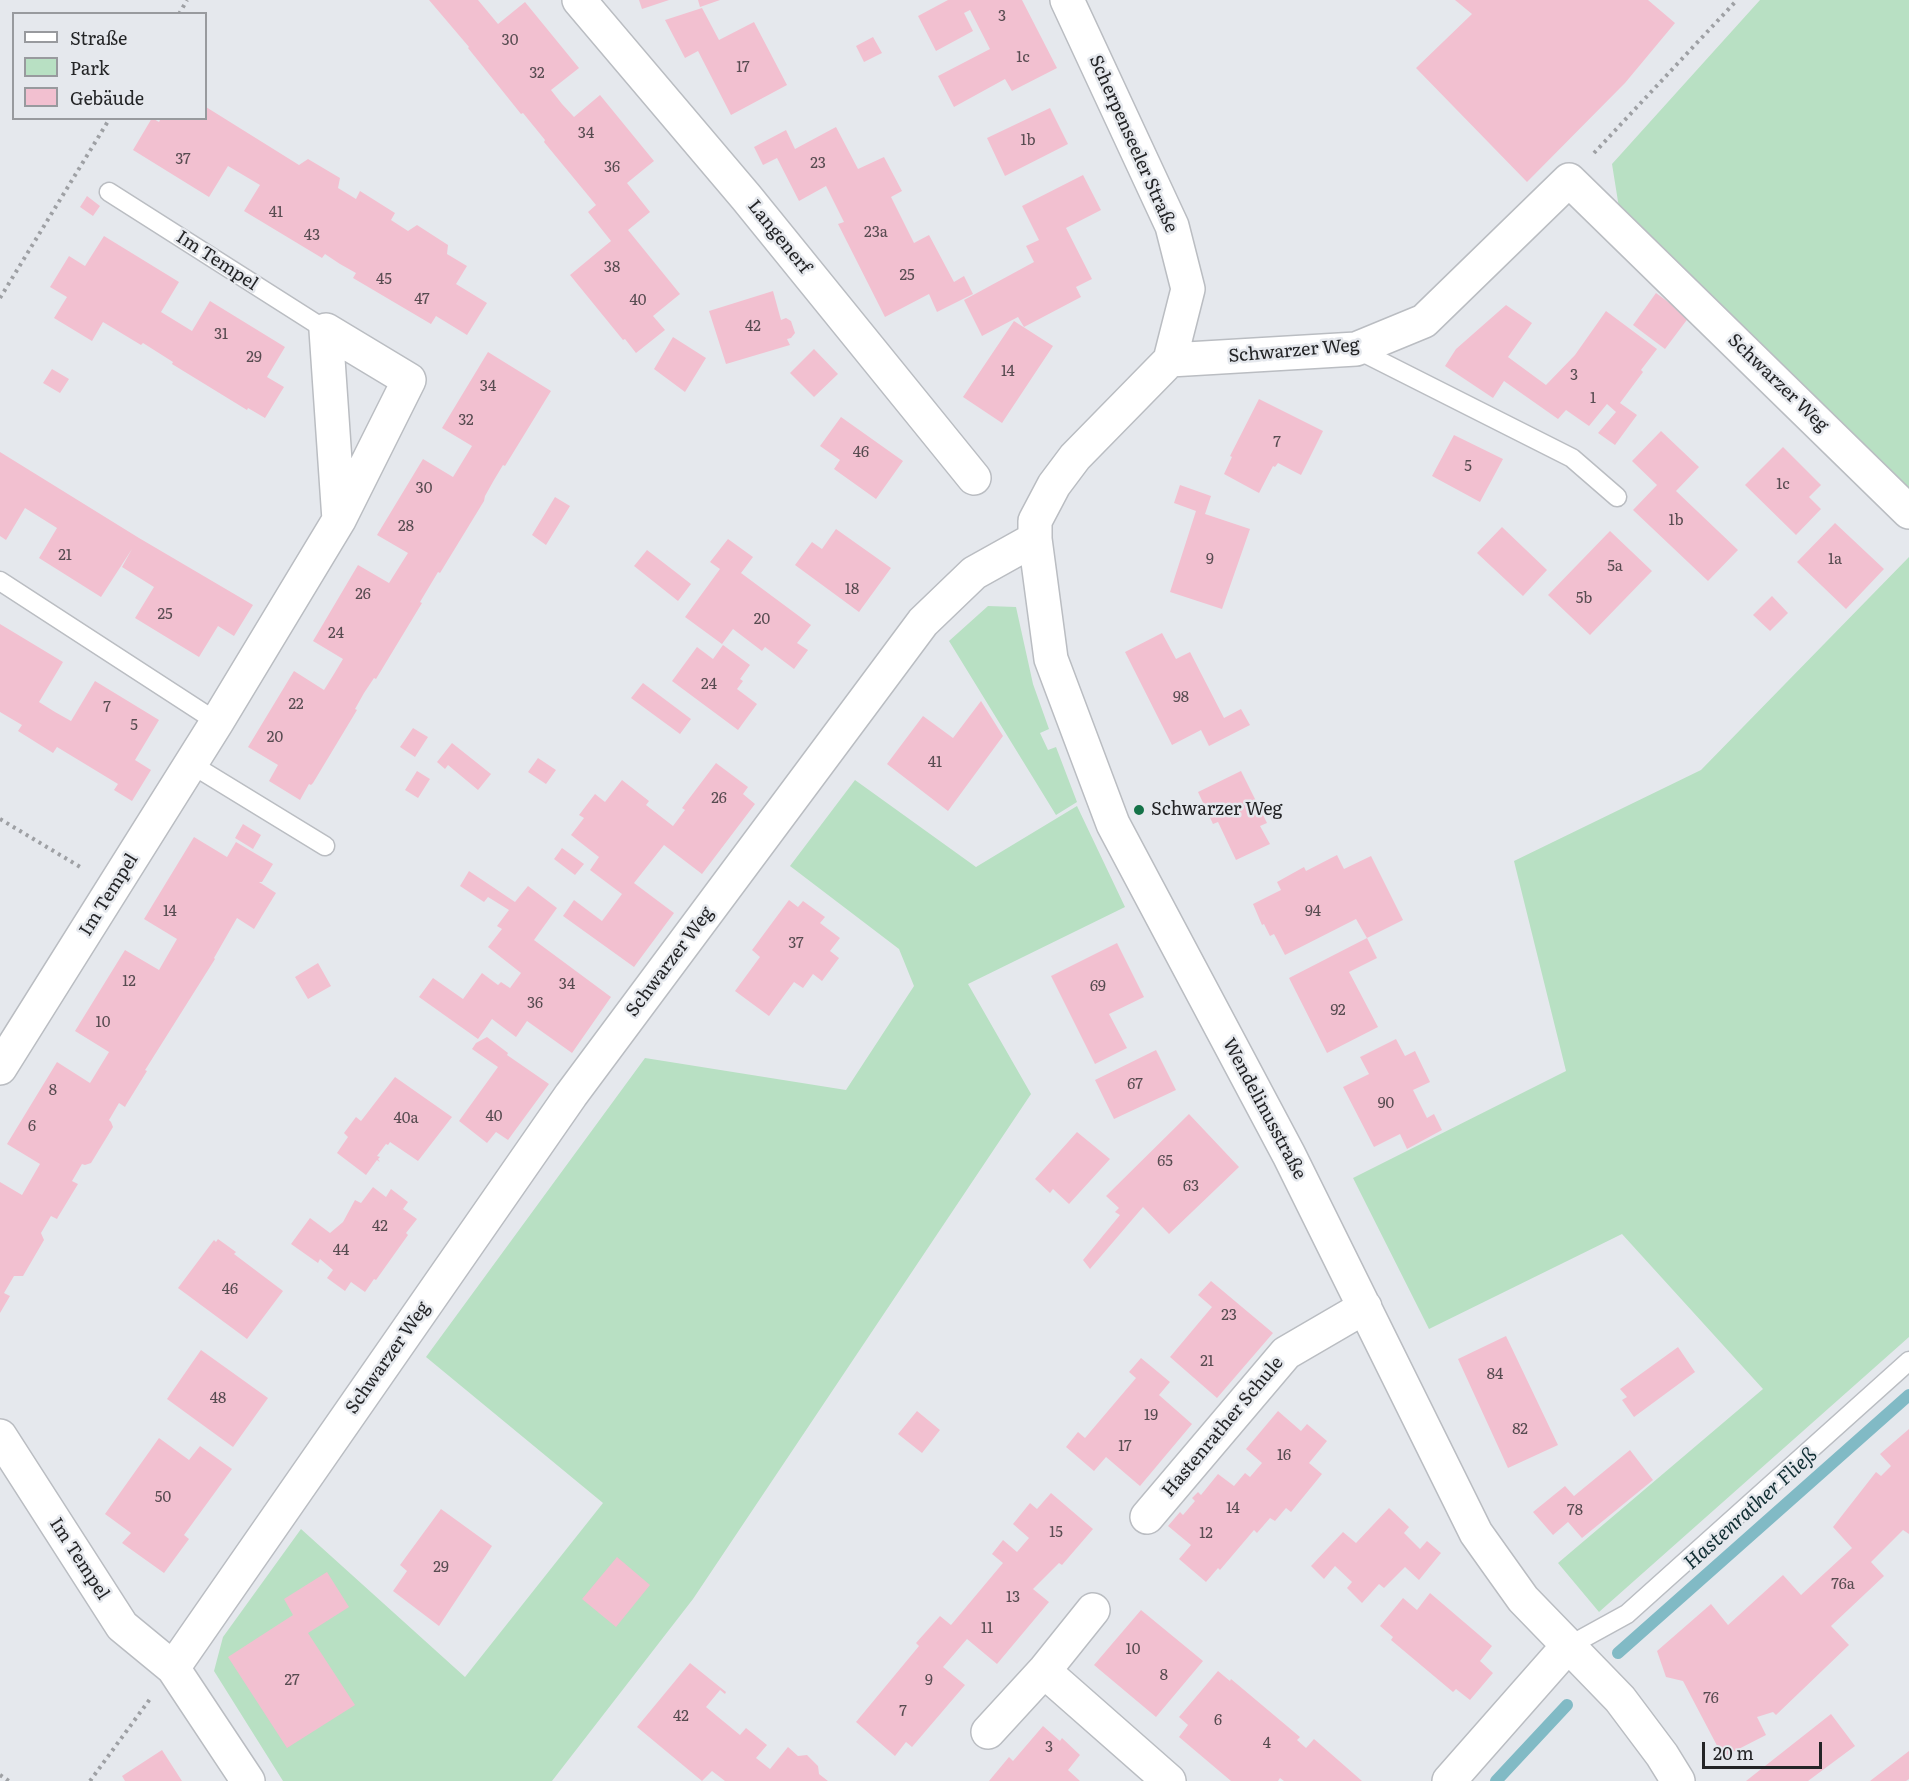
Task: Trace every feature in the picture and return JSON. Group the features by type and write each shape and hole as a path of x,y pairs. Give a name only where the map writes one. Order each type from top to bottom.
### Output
{"street":[{"name":"Langenerf","path":"579,0 746,197 974,478"},
{"name":"Scherpenseeler Straße","path":"1066,0 1172,226 1188,289 1170,360"},
{"name":"Schwarzer Weg","path":"1170,360 1356,349 1424,321 1569,180 1909,512"},
{"path":"326,330 339,519"},
{"name":"Im Tempel","path":"0,1068 218,722 339,519 409,380 326,330"},
{"path":"1035,539 1035,521 1054,485 1075,457 1170,360"},
{"name":"Schwarzer Weg","path":"173,1668 571,1095 923,622 974,573 1035,539"},
{"name":"Wendelinusstraße","path":"1035,539 1051,658 1113,824 1289,1155 1476,1533 1523,1599 1620,1699 1662,1755 1678,1781"},
{"name":"Hastenrather Schule","path":"1147,1517 1286,1353 1365,1307"},
{"name":"Im Tempel","path":"0,1436 122,1626 173,1668 248,1781"},
{"path":"988,1732 1044,1671 1093,1610"},
{"path":"1449,1781 1568,1647"},
{"path":"1044,1671 1169,1781"}],"lane":[{"name":"Im Tempel","path":"109,192 326,330"},
{"path":"1356,349 1572,458 1617,497"},
{"path":"0,581 218,722"},
{"path":"191,764 325,846"},
{"path":"1568,1647 1626,1614 1909,1361"}],"path":[{"path":"1569,180 1737,0"},
{"path":"0,298 109,120"},
{"path":"0,819 114,887"},
{"path":"90,1781 173,1668"},
{"path":"0,1775 9,1781"}],"green space":[{"path":"1760,0 1909,0 1909,494 1620,214 1612,164"},
{"path":"1909,557 1909,1337 1599,1612 1558,1563 1763,1389 1622,1234 1429,1329 1353,1178 1566,1071 1514,861 1701,770"},
{"path":"988,606 1016,607 1033,684 1049,729 1040,733 1048,750 1056,747 1077,802 1056,815 949,641"},
{"path":"855,780 976,867 1077,806 1125,907 968,984 1031,1094 693,1599 552,1781 283,1781 214,1671 223,1637 301,1529 465,1677 603,1503 426,1357 645,1058 846,1090 914,986 899,949 790,866"}],"building":[{"path":"429,0 478,0 498,24 525,2 579,68 551,90 562,104 574,117 600,95 654,161 627,183 650,212 628,230 680,294 653,316 665,330 636,353 570,275 611,241 588,212 596,205"},
{"path":"639,0 669,0 642,9"},
{"path":"698,0 720,0 700,7"},
{"path":"948,0 1022,0 1057,68 1012,91 1005,79 954,107 938,76 990,49 970,10 964,13 973,31 936,51 918,16"},
{"path":"1455,0 1648,0 1675,23 1625,83 1527,182 1416,68 1472,14"},
{"path":"702,8 719,40 754,22 787,85 731,115 698,51 685,58 665,20"},
{"path":"873,37 882,53 864,62 856,46"},
{"path":"207,108 299,165 308,159 340,178 338,188 356,199 360,191 395,213 391,220 408,231 417,225 448,245 447,254 467,266 456,284 487,303 467,335 436,316 431,324 353,278 356,273 325,254 322,258 244,211 260,185 228,166 209,197 133,150 151,120 159,122 160,120 207,120"},
{"path":"1050,108 1068,144 1005,176 987,138"},
{"path":"836,127 858,169 884,157 902,191 891,197 914,243 929,235 954,282 964,276 973,294 937,312 929,294 885,317 838,224 844,222 826,186 799,201 777,158 763,165 754,147 786,130 795,149"},
{"path":"1083,175 1101,210 1066,228 1092,279 1076,287 1081,297 1024,327 1018,317 982,336 964,300 1034,262 1026,246 1039,240 1022,206"},
{"path":"87,196 100,206 93,216 80,207"},
{"path":"104,236 179,282 161,312 192,331 210,301 285,347 267,377 284,387 265,418 248,408 247,410 172,364 173,362 143,343 141,345 103,322 92,341 54,318 67,297 50,287 69,256 85,266"},
{"path":"773,291 781,320 786,318 791,321 795,333 787,339 790,345 726,364 709,311"},
{"path":"1656,293 1689,317 1665,349 1633,325"},
{"path":"1506,305 1532,323 1508,357 1546,385 1575,355 1606,311 1657,349 1620,403 1637,415 1615,445 1598,433 1616,412 1607,404 1589,426 1566,410 1558,419 1504,381 1493,398 1445,366 1456,349"},
{"path":"1014,321 1053,346 1002,423 963,397"},
{"path":"673,337 706,358 685,392 654,369"},
{"path":"814,349 838,374 814,397 790,373"},
{"path":"488,352 551,391 505,466 503,465 484,501 440,573 438,572 376,679 374,678 364,693 355,709 357,710 313,783 309,784 300,800 269,781 278,765 248,747 294,671 324,690 334,674 343,659 313,641 358,565 389,583 408,553 377,535 423,459 453,477 472,446 442,428"},
{"path":"52,369 69,379 60,393 43,383"},
{"path":"1259,399 1323,431 1301,475 1278,463 1275,467 1273,466 1259,493 1224,474 1232,457 1230,456"},
{"path":"841,417 903,461 876,499 834,469 840,460 820,446"},
{"path":"1661,431 1699,467 1676,491 1738,550 1708,581 1633,510 1657,485 1632,461"},
{"path":"1454,435 1503,459 1480,502 1432,476"},
{"path":"1783,447 1821,485 1809,497 1821,509 1796,535 1745,485"},
{"path":"0,452 253,605 234,636 218,626 199,657 135,618 154,587 122,567 132,549 101,597 39,558 57,528 25,508 6,540 0,536"},
{"path":"1180,485 1211,496 1205,514 1250,529 1222,609 1170,592 1196,511 1174,503"},
{"path":"555,497 570,506 546,545 532,535"},
{"path":"1835,523 1884,569 1846,609 1797,562"},
{"path":"1502,527 1547,570 1523,596 1477,553"},
{"path":"836,529 891,568 859,612 795,565 812,542 822,549"},
{"path":"1610,531 1652,571 1590,635 1548,595"},
{"path":"728,539 753,557 741,573 811,625 797,643 808,650 794,669 765,647 762,651 733,629 722,644 685,617 720,569 710,562"},
{"path":"647,550 691,584 678,601 634,566"},
{"path":"1772,596 1788,613 1770,631 1753,615"},
{"path":"0,624 63,662 39,702 55,712 71,721 95,681 159,720 135,760 151,770 132,801 114,790 118,784 57,747 53,753 18,731 22,725 0,712"},
{"path":"1162,633 1176,659 1190,652 1224,718 1241,709 1250,725 1209,746 1201,730 1172,745 1125,652"},
{"path":"723,645 750,665 740,679 743,681 737,689 757,704 738,730 672,681 697,647 713,659"},
{"path":"643,683 691,719 680,734 631,698"},
{"path":"981,701 1003,736 948,811 887,764 923,716 953,738"},
{"path":"413,728 428,737 415,757 400,747"},
{"path":"452,743 491,774 478,790 448,765 445,769 437,762"},
{"path":"538,758 556,770 546,784 528,772"},
{"path":"716,763 748,787 743,794 755,804 702,874 664,845 634,883 674,913 634,967 563,916 574,900 602,921 622,894 590,870 599,857 571,835 584,818 579,815 595,794 605,802 622,780 649,801 646,805 673,826 685,810 682,808"},
{"path":"417,771 430,779 418,798 405,790"},
{"path":"1241,771 1267,823 1260,826 1270,844 1236,860 1218,822 1213,824 1198,792"},
{"path":"243,824 261,835 253,849 235,838"},
{"path":"194,837 227,857 236,842 273,864 262,882 259,882 276,893 254,929 237,918 215,959 145,1070 147,1071 125,1107 119,1103 109,1120 113,1127 91,1163 82,1164 72,1181 78,1184 57,1219 51,1216 41,1233 44,1240 23,1276 14,1276 4,1293 10,1296 0,1313 0,1182 22,1195 40,1164 7,1144 57,1062 90,1083 109,1052 75,1031 125,950 159,970 177,939 144,919"},
{"path":"562,848 584,864 575,875 554,859"},
{"path":"1337,855 1344,869 1371,856 1403,920 1367,938 1356,919 1285,955 1274,934 1270,936 1264,924 1262,925 1253,904 1281,890 1277,882 1304,867 1306,871"},
{"path":"469,871 515,902 528,886 557,908 534,940 611,997 572,1053 527,1021 516,1037 492,1019 478,1039 419,997 433,978 463,999 482,973 498,985 501,982 510,988 521,973 488,947 502,929 497,926 509,910 488,897 484,902 460,886"},
{"path":"789,900 798,907 803,901 825,917 820,923 840,938 830,951 839,958 822,981 813,974 803,988 794,982 769,1016 735,991 760,957 752,950"},
{"path":"1367,938 1377,958 1349,972 1378,1027 1327,1053 1289,978"},
{"path":"1117,943 1144,997 1109,1014 1127,1048 1095,1064 1051,976"},
{"path":"318,963 331,986 308,999 295,977"},
{"path":"487,1037 508,1053 507,1055 549,1084 508,1140 496,1132 487,1143 459,1121 498,1067 472,1049 476,1043"},
{"path":"1396,1039 1405,1056 1415,1051 1430,1082 1413,1090 1427,1118 1434,1114 1442,1130 1407,1149 1400,1134 1374,1147 1343,1087 1369,1074 1360,1057"},
{"path":"1156,1050 1176,1090 1114,1119 1095,1080"},
{"path":"395,1077 452,1117 418,1161 390,1142 377,1156 380,1157 378,1159 380,1162 377,1160 366,1175 337,1153 348,1137 344,1133 356,1117 361,1121"},
{"path":"1189,1114 1239,1167 1169,1234 1143,1207 1090,1269 1083,1260 1120,1215 1115,1212 1119,1208 1106,1196"},
{"path":"1077,1132 1110,1159 1069,1204 1053,1189 1050,1193 1035,1179"},
{"path":"373,1187 386,1197 391,1189 408,1202 403,1209 417,1219 376,1280 374,1279 365,1292 351,1282 345,1291 327,1278 333,1270 320,1259 318,1263 291,1244 310,1218 330,1233 343,1222 355,1200 361,1203"},
{"path":"218,1239 283,1291 247,1339 178,1288 214,1240 216,1242"},
{"path":"1211,1281 1273,1333 1217,1398 1170,1357 1212,1307 1198,1295"},
{"path":"1506,1336 1558,1445 1508,1468 1458,1359"},
{"path":"1678,1347 1695,1372 1634,1417 1622,1400 1627,1397 1620,1389"},
{"path":"201,1350 268,1398 233,1447 167,1399"},
{"path":"1141,1358 1170,1382 1159,1395 1192,1424 1140,1486 1106,1457 1094,1471 1066,1447 1078,1432 1085,1438 1136,1378 1129,1372"},
{"path":"917,1411 940,1430 922,1453 898,1434"},
{"path":"1278,1411 1301,1431 1307,1424 1327,1441 1309,1463 1322,1474 1291,1512 1286,1508 1275,1521 1270,1518 1257,1533 1254,1530 1220,1570 1218,1568 1206,1582 1179,1559 1191,1545 1168,1526 1180,1512 1183,1515 1195,1501 1192,1498 1198,1492 1201,1495 1218,1474 1234,1486 1245,1473 1250,1477 1262,1463 1246,1449"},
{"path":"1909,1429 1909,1534 1903,1530 1871,1562 1884,1576 1831,1626 1849,1645 1776,1715 1773,1712 1757,1717 1766,1735 1723,1757 1683,1681 1666,1677 1657,1651 1711,1604 1728,1625 1783,1575 1801,1595 1852,1548 1833,1527 1876,1472 1881,1476 1891,1466 1880,1454"},
{"path":"159,1438 189,1460 200,1446 232,1469 184,1535 189,1539 164,1573 122,1543 131,1533 105,1514"},
{"path":"1630,1450 1653,1480 1582,1538 1568,1522 1553,1535 1533,1512 1565,1486 1574,1496"},
{"path":"1051,1493 1093,1529 1062,1565 1059,1563 1033,1589 1049,1602 997,1664 967,1639 943,1667 965,1685 912,1747 906,1742 895,1756 856,1722 919,1646 916,1643 940,1616 951,1625 1003,1563 992,1554 1003,1540 1017,1552 1029,1538 1013,1524 1030,1503 1037,1509"},
{"path":"1389,1508 1409,1527 1404,1533 1420,1549 1427,1541 1441,1553 1419,1580 1405,1567 1384,1588 1379,1584 1362,1603 1347,1588 1352,1582 1335,1566 1324,1579 1311,1566 1343,1532 1356,1543"},
{"path":"441,1509 492,1546 439,1626 393,1591 407,1571 400,1565"},
{"path":"617,1557 650,1585 616,1627 582,1599"},
{"path":"327,1572 349,1607 308,1633 355,1705 287,1748 228,1657 293,1615 284,1599"},
{"path":"1430,1593 1492,1646 1480,1661 1493,1673 1470,1700 1456,1689 1453,1692 1391,1640 1393,1637 1380,1626 1403,1598 1417,1610"},
{"path":"1141,1610 1203,1661 1156,1717 1094,1665"},
{"path":"690,1663 726,1692 725,1694 720,1690 706,1707 740,1735 746,1728 767,1745 756,1758 770,1769 788,1747 798,1756 807,1755 818,1766 819,1774 828,1781 725,1781 712,1771 702,1781 637,1727"},
{"path":"1218,1671 1230,1681 1231,1679 1300,1737 1297,1740 1306,1748 1314,1739 1362,1781 1284,1781 1280,1778 1278,1781 1231,1781 1179,1737 1188,1725 1179,1717"},
{"path":"1831,1714 1855,1746 1808,1781 1746,1781"},
{"path":"1043,1726 1060,1741 1062,1738 1080,1755 1068,1770 1080,1781 989,1781 1009,1757 1013,1761"},
{"path":"162,1750 182,1781 125,1781 122,1776"},
{"path":"1909,1751 1909,1779 1906,1781 1870,1781"}],"waterway":[{"name":"Hastenrather Fließ","path":"1618,1653 1909,1395"},
{"name":"Hastenrather Fließ","path":"1496,1781 1567,1705"}],"place":[{"name":"Schwarzer Weg","path":"1139,810"}]}
